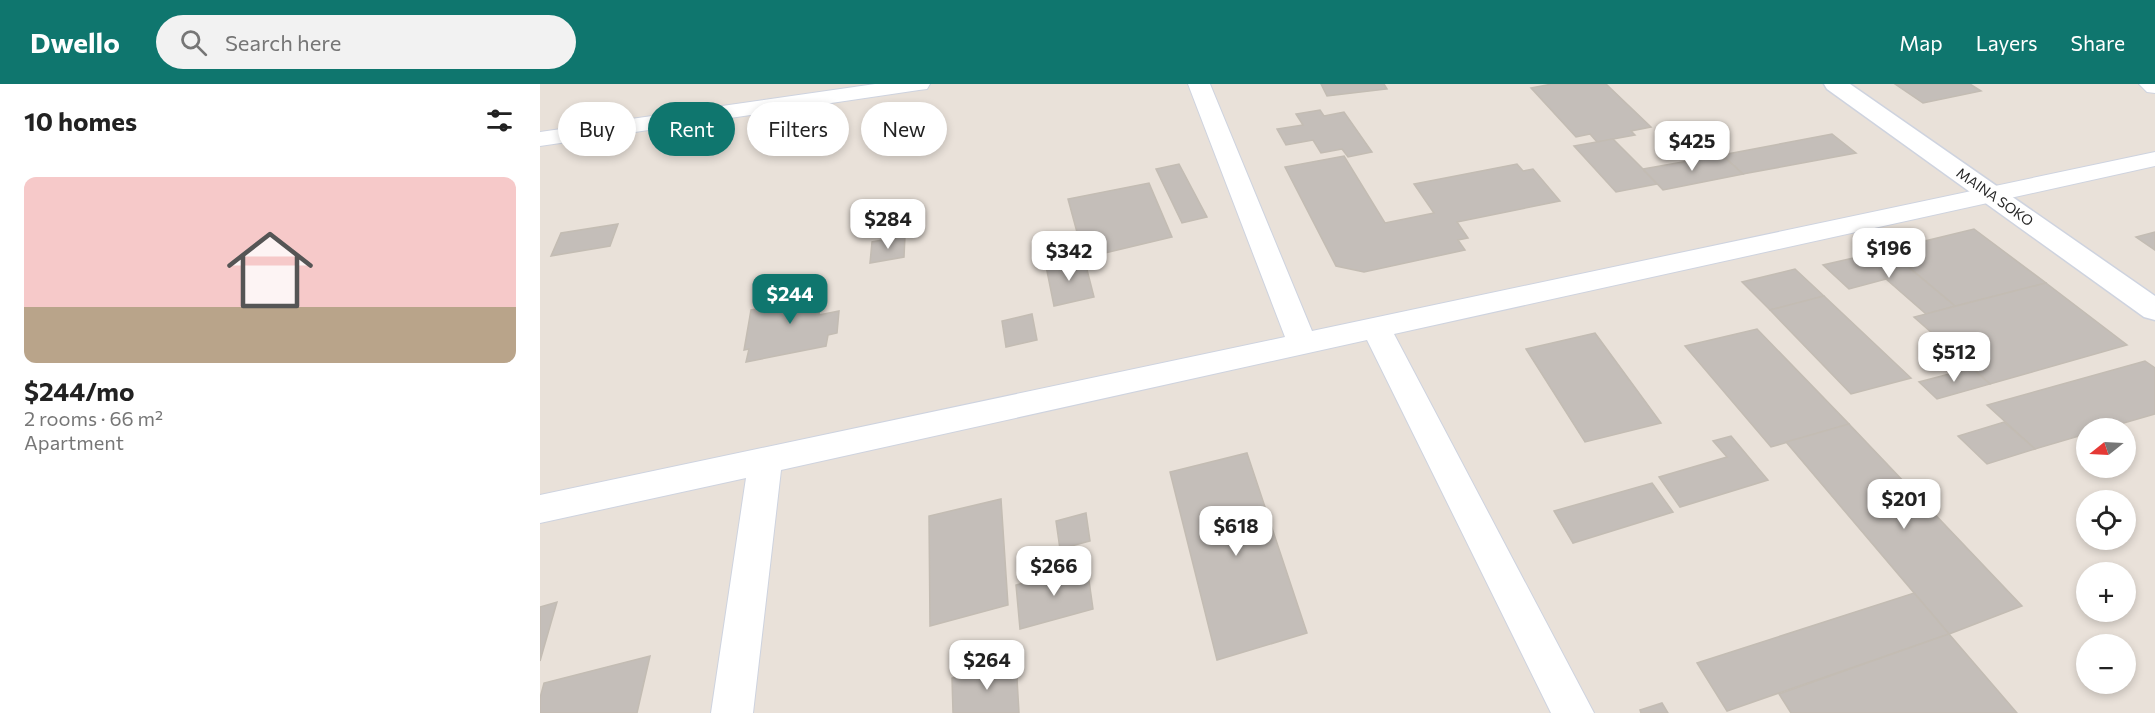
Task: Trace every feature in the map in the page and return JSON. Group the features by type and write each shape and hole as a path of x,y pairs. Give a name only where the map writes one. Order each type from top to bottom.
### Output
{"street":[{"path":"540,139 919,84"},
{"path":"1199,84 1303,344"},
{"name":"MAINA SOKO","path":"1835,84 2155,310"},
{"path":"2150,84 2155,87"},
{"path":"540,509 2155,159"},
{"path":"1376,328 1573,713"},
{"path":"732,713 765,460"}],"building":[{"path":"1321,84 1384,84 1387,89 1327,96"},
{"path":"1552,84 1606,84 1651,127 1631,131 1635,135 1597,142 1590,134 1576,137 1531,88"},
{"path":"1895,84 1970,84 1981,91 1923,103"},
{"path":"1320,110 1324,116 1344,112 1372,152 1348,157 1342,149 1321,153 1313,140 1286,145 1277,129 1303,125 1296,114"},
{"path":"1832,134 1856,153 1743,174 1722,155"},
{"path":"1613,139 1657,184 1616,192 1574,146"},
{"path":"1722,155 1743,174 1663,190 1643,169"},
{"path":"1344,156 1385,223 1434,213 1414,184 1517,164 1523,171 1533,169 1560,201 1457,222 1468,238 1458,240 1465,250 1364,272 1336,266 1285,167"},
{"path":"1179,164 1207,217 1182,223 1156,169"},
{"path":"1149,183 1172,237 1084,258 1068,199"},
{"path":"618,224 610,246 551,256 561,233"},
{"path":"1974,229 2046,283 1955,306 1888,250"},
{"path":"2155,232 2155,250 2136,237"},
{"path":"905,236 904,257 870,263 872,242"},
{"path":"1888,250 1955,306 1926,314 1886,279 1849,289 1823,265"},
{"path":"1084,258 1094,297 1054,306 1046,266"},
{"path":"1795,269 1824,296 1770,310 1742,282"},
{"path":"2046,283 2127,345 1990,384 1914,317"},
{"path":"822,284 819,315 839,311 837,333 828,335 826,346 746,362 749,349 744,350 751,310 780,305 783,291"},
{"path":"1824,296 1911,378 1851,394 1770,310"},
{"path":"1032,314 1037,340 1006,347 1002,321"},
{"path":"1757,329 1849,424 1771,447 1685,346"},
{"path":"1595,333 1661,423 1585,442 1526,349"},
{"path":"2145,361 2155,368 2155,414 2136,419 2076,418 2076,437 2035,449 1987,405"},
{"path":"1972,368 1990,384 1937,399 1919,382"},
{"path":"2004,422 2035,449 1987,464 1958,436"},
{"path":"1849,424 2022,606 1949,634 1786,442"},
{"path":"1731,436 1768,480 1680,507 1659,477 1727,457 1713,441"},
{"path":"1247,453 1307,633 1217,660 1170,472"},
{"path":"1652,483 1673,512 1573,543 1554,511"},
{"path":"1001,499 1008,605 930,626 929,516"},
{"path":"1086,513 1090,541 1060,549 1056,521"},
{"path":"1087,566 1093,609 1020,629 1016,585"},
{"path":"1914,593 1949,634 1727,711 1697,663"},
{"path":"557,602 540,661 540,607"},
{"path":"1949,634 2017,713 1791,713 1779,694"},
{"path":"650,656 637,713 540,713 540,698 544,683"},
{"path":"1016,661 1019,713 953,713 952,678"},
{"path":"1662,703 1668,713 1641,713 1640,710"}]}
